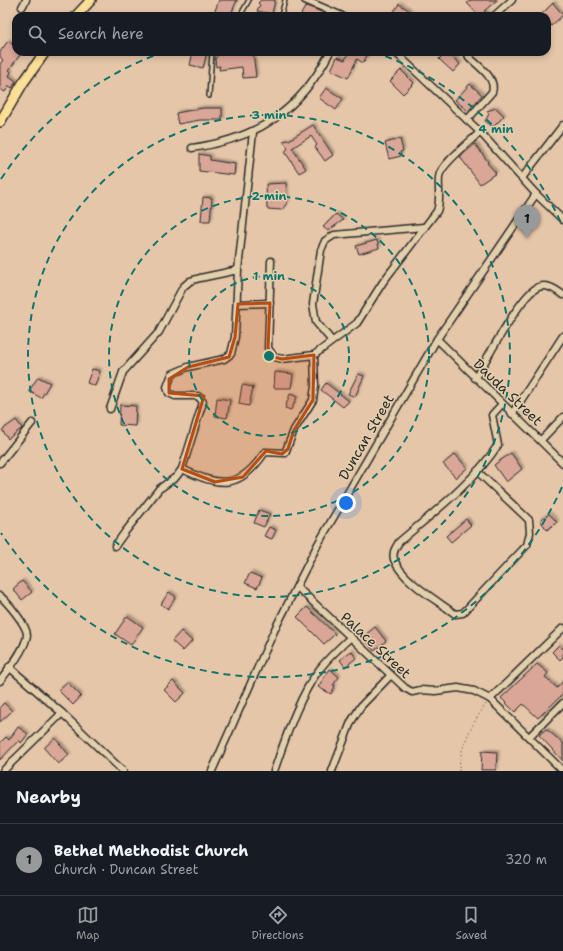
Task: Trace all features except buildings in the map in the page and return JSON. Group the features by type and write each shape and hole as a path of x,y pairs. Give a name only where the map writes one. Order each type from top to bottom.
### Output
{"main road":[{"path":"80,12 91,0"},
{"path":"0,122 41,56"}],"street":[{"path":"22,7 26,0"},
{"path":"305,0 333,12"},
{"path":"498,12 512,0"},
{"path":"192,148 235,139 253,132 290,106 320,72 328,56"},
{"path":"399,56 480,132 536,194 563,220"},
{"path":"467,120 492,92 494,87 493,81 469,56"},
{"path":"522,178 563,125"},
{"path":"115,546 159,489 176,477 182,469 194,437 203,402 198,396 175,396 169,393 167,387 169,379 172,374 188,367 228,357 235,337 238,304 238,270 253,132"},
{"path":"271,261 268,348 270,353 274,357 282,359 314,355 357,323 383,282 437,211 440,203 439,182 441,171 480,132"},
{"name":"Duncan Street","path":"212,771 271,638 322,537 437,339 536,194"},
{"path":"332,341 316,322 313,304 321,250 325,241 334,235 424,227"},
{"path":"110,409 123,372 159,332 183,287 190,281 238,270"},
{"path":"475,378 524,300 536,288 544,286 552,287 563,294"},
{"path":"238,304 270,303"},
{"path":"512,414 563,336"},
{"name":"Dauda Street","path":"437,339 563,463"},
{"path":"182,469 208,481 221,482 234,480 243,478 250,472 265,452 285,453 294,430 313,400 315,386 314,355"},
{"path":"477,471 529,520 530,533 526,545 521,551 463,613 455,614 411,581 399,568 394,558 394,549 399,542 452,496 491,455 498,445 492,415 502,404"},
{"path":"540,440 563,417"},
{"path":"0,462 32,424"},
{"name":"Palace Street","path":"296,586 351,636 390,676 412,692 420,690 435,691 458,688 474,691 490,699 563,771"},
{"path":"0,596 7,603 26,630 25,640 0,681"},
{"path":"490,699 563,628"},
{"path":"274,771 288,733 310,683 328,659 351,636"},
{"path":"9,668 62,713 120,770"},
{"path":"332,771 351,722 361,706 390,676"},
{"path":"529,737 563,703"},
{"path":"3,771 62,713"}],"lane":[{"path":"242,12 249,0"},
{"path":"282,12 285,0"},
{"path":"209,96 212,56"}],"path":[{"path":"459,771 462,750 479,714 490,699"}],"highlighted area":[{"path":"270,303 268,348 274,357 282,359 314,355 313,400 294,430 288,449 282,454 266,451 243,477 215,482 182,469 204,396 169,393 169,379 188,367 229,357 235,337 238,304"}],"place":[{"name":"Bethel Methodist Church","path":"527,238"}]}
